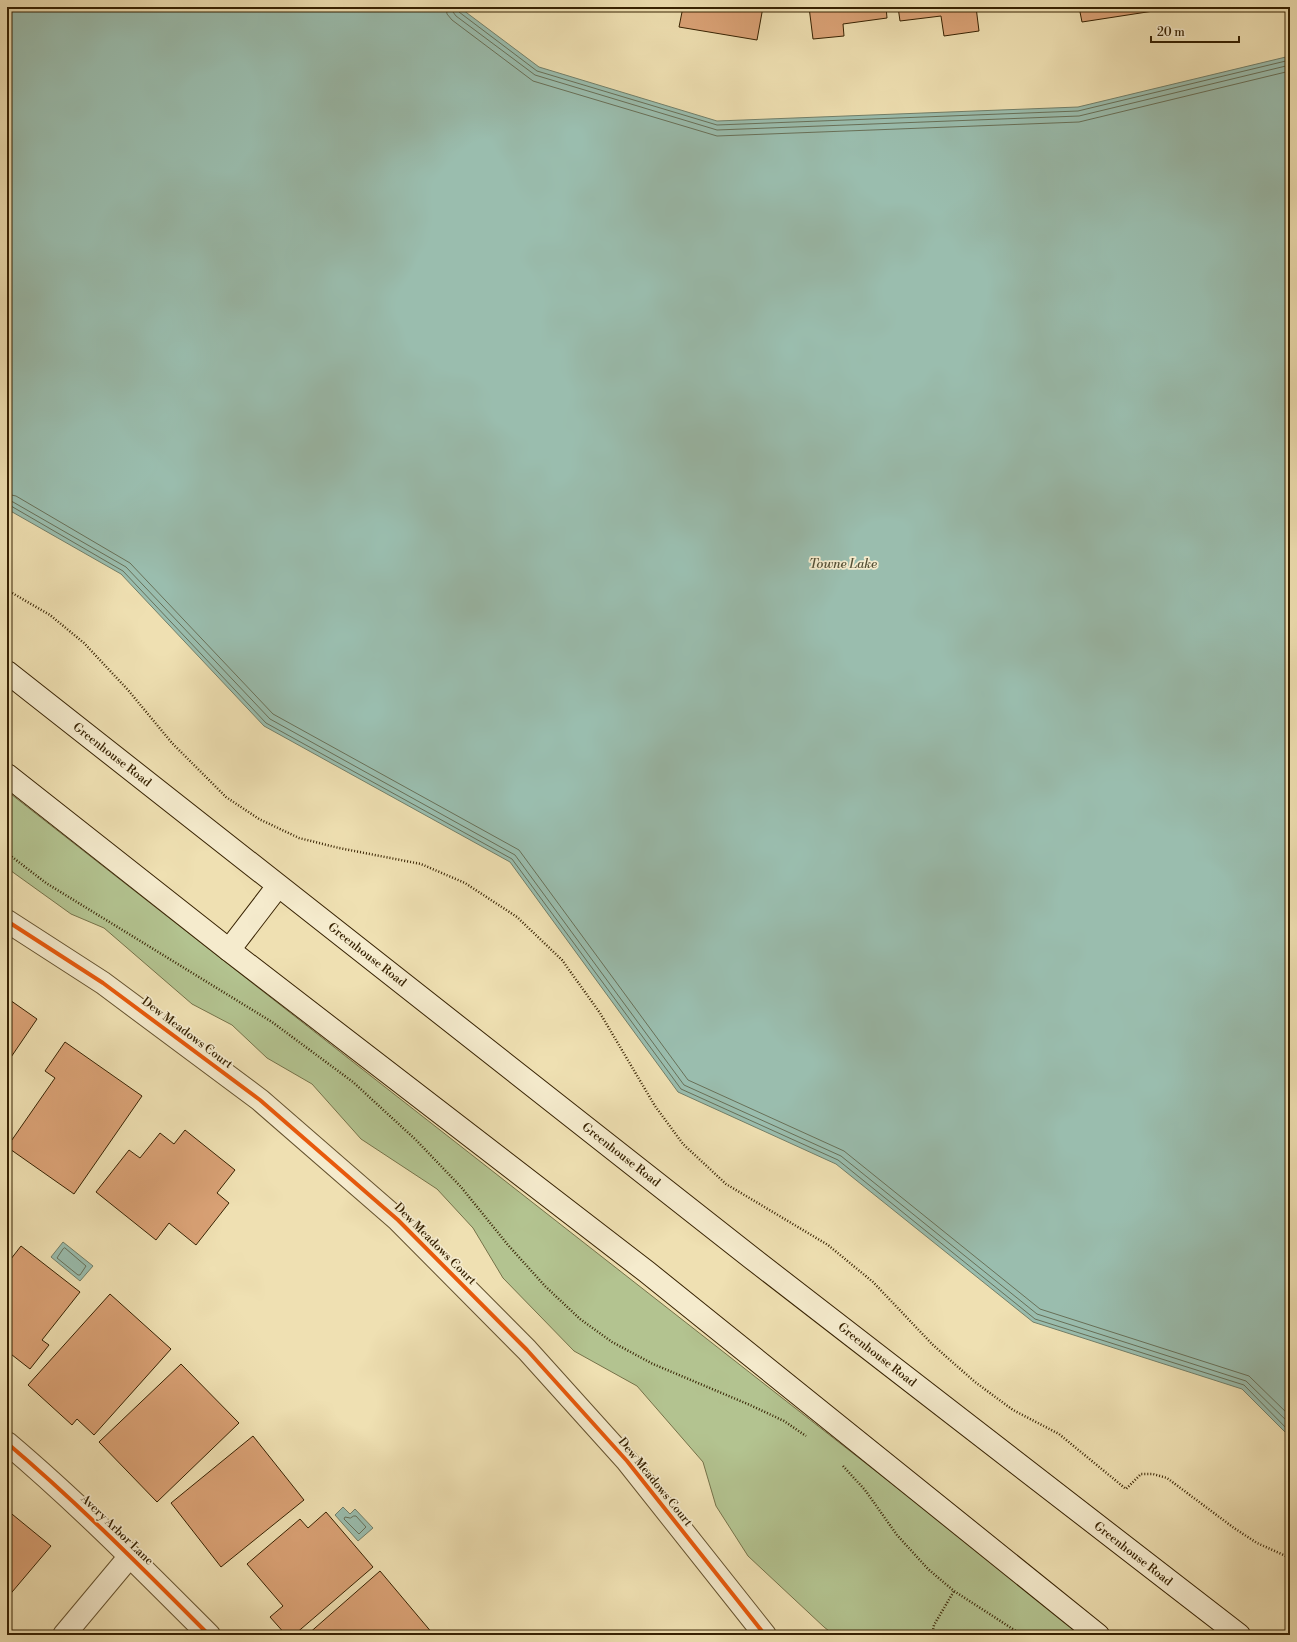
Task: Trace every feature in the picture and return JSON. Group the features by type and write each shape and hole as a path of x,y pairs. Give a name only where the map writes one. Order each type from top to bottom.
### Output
{"main road":[{"name":"Greenhouse Road","path":"7,672 778,1278 1239,1635"},
{"path":"7,775 229,950 647,1272 1098,1635"},
{"path":"229,950 278,886"},
{"name":"Dew Meadows Court","path":"7,921 103,983 260,1100 398,1220 527,1350 627,1461 765,1635"},
{"name":"Avery Arbor Lane","path":"7,1443 55,1483 209,1635"},
{"path":"64,1635 130,1556"}],"path":[{"path":"7,590 50,615 84,643 128,690 172,743 226,797 259,819 299,838 339,848 422,864 465,883 517,918 562,960 600,1013 655,1106 683,1144 726,1184 828,1245 873,1282 933,1345 975,1382 1013,1410 1058,1434 1126,1489 1141,1474 1153,1474 1167,1478 1234,1528 1257,1543 1290,1558"},
{"path":"7,853 46,883 272,1022 353,1082 416,1140 461,1187 508,1245 545,1286 580,1319 612,1342 653,1364 784,1421 808,1438"},
{"path":"840,1463 865,1490 897,1534 928,1569 954,1591 1022,1635"},
{"path":"932,1635 934,1625 954,1591"}],"green space":[{"path":"7,791 1085,1635 834,1635 748,1556 716,1506 703,1462 637,1386 574,1351 503,1278 473,1228 437,1189 361,1139 312,1084 267,1058 232,1025 192,1004 104,928 71,914 7,868"}],"water":[{"name":"Towne Lake","path":"7,7 459,7 539,67 717,121 1078,107 1290,56 1290,1437 1242,1389 1033,1322 836,1164 678,1092 510,862 264,726 121,574 7,509"},
{"path":"63,1242 93,1266 80,1281 51,1257"},
{"path":"343,1507 350,1514 355,1509 373,1528 358,1541 335,1515"}],"building":[{"path":"683,7 763,7 757,40 679,27"},
{"path":"809,7 886,7 887,18 843,24 844,36 813,39"},
{"path":"898,7 976,7 979,31 944,36 941,16 900,21"},
{"path":"1079,7 1160,7 1160,10 1082,22"},
{"path":"7,998 37,1019 7,1063"},
{"path":"65,1042 142,1096 74,1194 7,1147 55,1078 45,1071"},
{"path":"185,1130 235,1170 217,1193 229,1203 196,1245 169,1223 156,1240 96,1192 129,1150 140,1158 160,1133 174,1144"},
{"path":"21,1246 80,1292 42,1340 49,1345 30,1369 7,1351 7,1264"},
{"path":"110,1294 171,1349 94,1435 77,1419 72,1425 28,1385"},
{"path":"181,1364 239,1423 157,1502 99,1442"},
{"path":"253,1436 304,1500 221,1567 171,1503"},
{"path":"7,1510 51,1546 7,1598"},
{"path":"326,1512 373,1567 294,1635 286,1635 270,1617 283,1606 247,1564 300,1519 308,1528"},
{"path":"380,1571 433,1634 307,1635"}],"cycle path":[{"path":"7,921 103,983 260,1100 398,1220 527,1350 627,1461 765,1635"},
{"path":"7,1443 85,1513 209,1635"}]}
